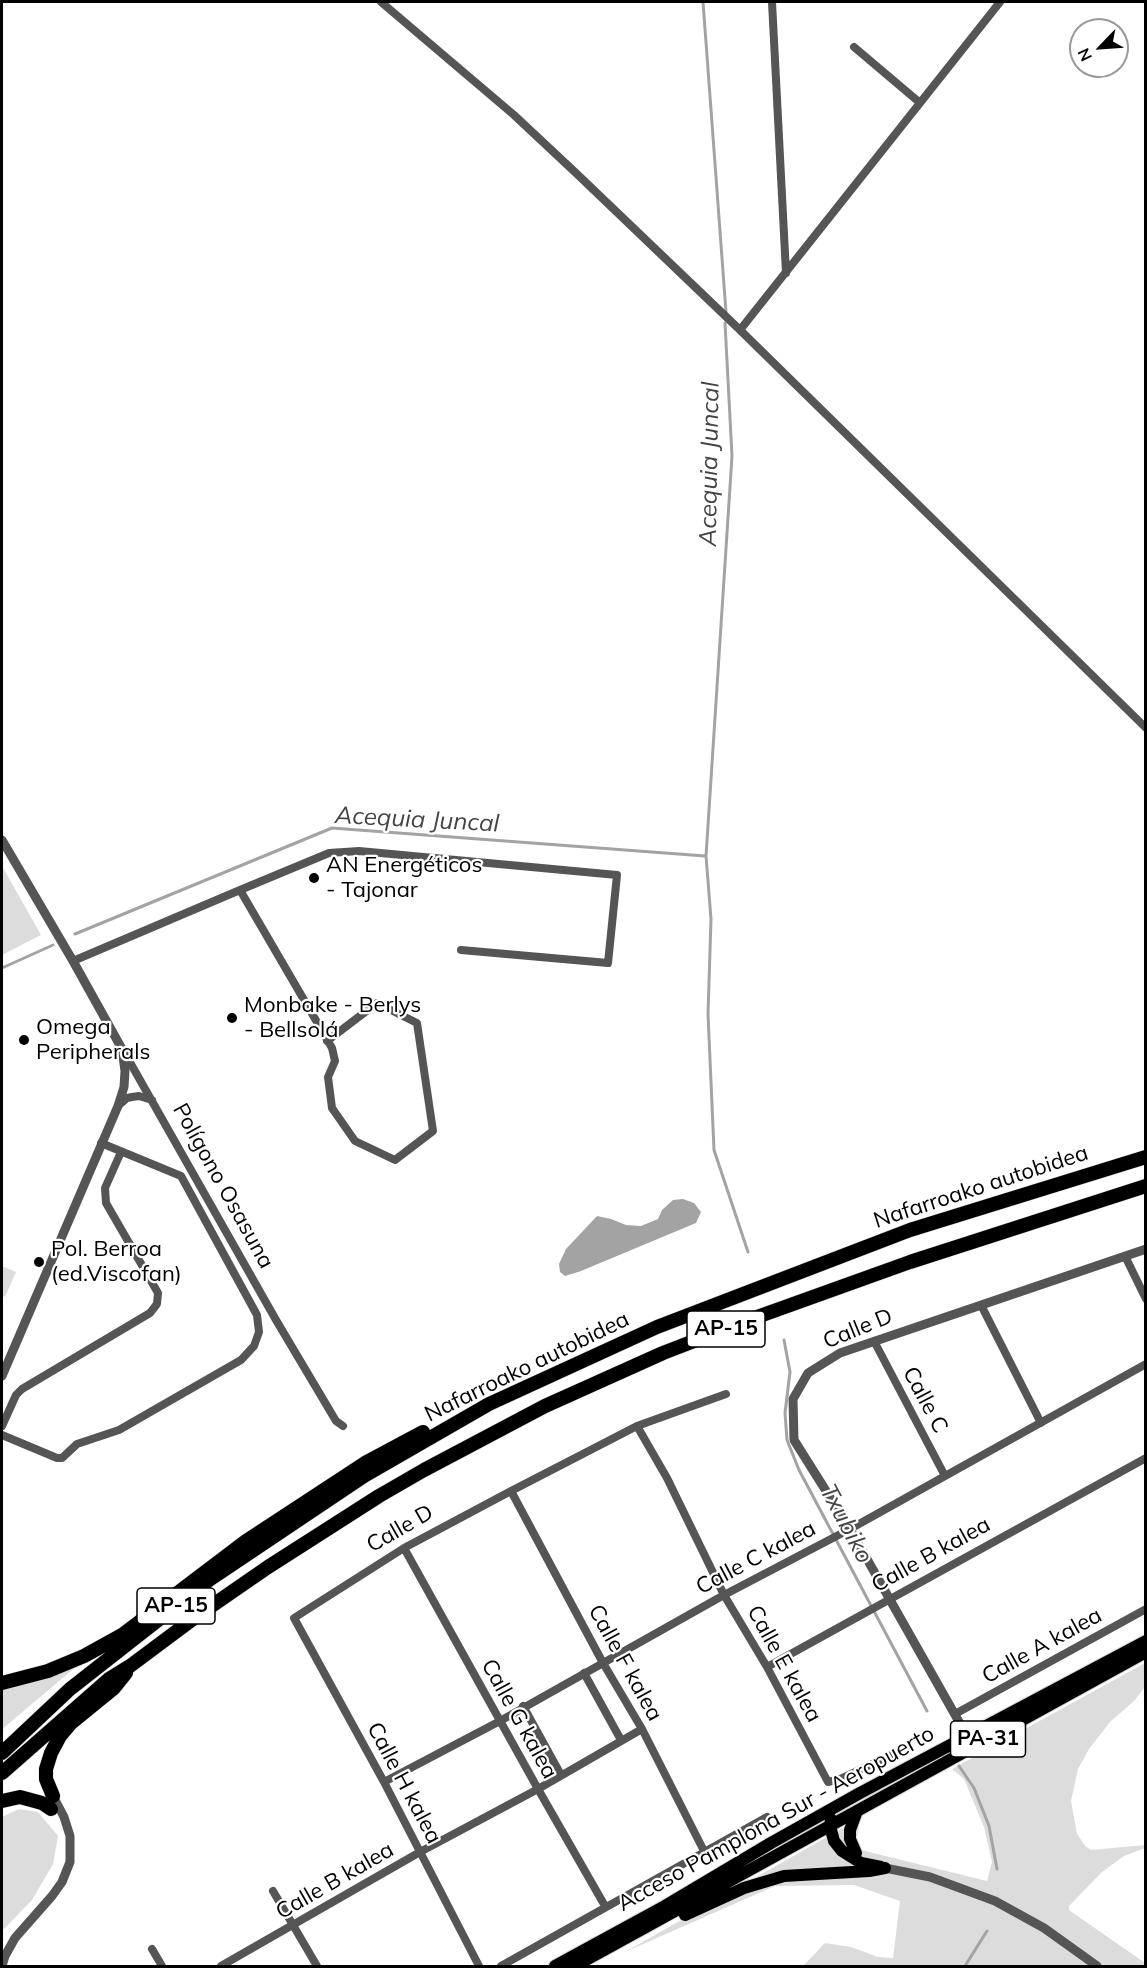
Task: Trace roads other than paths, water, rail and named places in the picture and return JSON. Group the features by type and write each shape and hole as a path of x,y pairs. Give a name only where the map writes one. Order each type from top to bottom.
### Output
{"highway":[{"name":"Nafarroako autobidea","path":"2,1753 70,1689 209,1580 364,1476 489,1404 657,1327 910,1230 1146,1157"},
{"name":"Nafarroako autobidea","path":"2,1773 100,1687 268,1567 424,1470 545,1406 663,1353 743,1322 910,1262 1146,1186"},
{"path":"2,1683 48,1671 84,1656 122,1635 246,1541 365,1463 442,1421 489,1404"},
{"name":"Acceso Pamplona Sur - Aeropuerto","path":"555,1966 665,1906 860,1793 1146,1641"},
{"name":"Acceso Pamplona Sur - Aeropuerto","path":"576,1966 1146,1652"},
{"path":"51,1798 46,1769 60,1736 71,1723 114,1688 130,1666"},
{"path":"860,1793 852,1805 834,1815 830,1826 834,1840 842,1851 861,1863 872,1863"},
{"path":"2,1801 20,1797 51,1798"},
{"path":"20,1797 42,1803 51,1798"},
{"path":"856,1853 850,1839 850,1830 857,1811"},
{"path":"771,1843 791,1839 816,1826 830,1826 856,1853 885,1868"},
{"path":"618,1943 648,1935 684,1915 744,1888 784,1876 885,1868"}],"street":[{"path":"381,2 514,115 740,330 1146,728"},
{"path":"772,2 786,273"},
{"path":"740,330 1000,2"},
{"path":"854,47 919,102"},
{"name":"Polígono Osasuna","path":"2,840 276,1320 336,1421 343,1426"},
{"path":"73,961 329,853 359,851 617,875 608,963 461,950"},
{"path":"240,890 327,1041 332,1048 335,1061 328,1077 332,1108 356,1141 395,1160 433,1131 417,1023 377,1003 327,1041"},
{"path":"2,1376 118,1106 124,1087 125,1071 122,1049"},
{"path":"118,1106 127,1098 132,1097 139,1096 152,1100"},
{"path":"2,1436 62,1458 77,1444 119,1430 241,1360 254,1346 259,1332 257,1315 181,1176 102,1143"},
{"path":"2,1426 16,1395 22,1389 150,1313 157,1304 158,1293 106,1203 105,1188 121,1152"},
{"name":"Calle D","path":"967,1736 850,1529 794,1440 793,1399 808,1373 840,1353 1146,1249"},
{"path":"1125,1256 1146,1299"},
{"path":"981,1305 1041,1423"},
{"name":"Calle C","path":"874,1341 945,1476"},
{"name":"Calle C kalea","path":"384,1782 500,1721 523,1706 603,1664 724,1595 850,1529 1146,1364"},
{"name":"Calle D","path":"294,1618 404,1548 511,1491 637,1426 726,1394"},
{"name":"Calle E kalea","path":"637,1426 667,1478 724,1595 767,1667 828,1782 840,1779 904,1749"},
{"name":"Calle B kalea","path":"767,1667 1146,1458"},
{"name":"Calle F kalea","path":"511,1491 603,1664 642,1729 705,1853"},
{"name":"Calle G kalea","path":"404,1548 605,1906"},
{"name":"Calle A kalea","path":"955,1714 1146,1609"},
{"name":"Calle H kalea","path":"294,1618 384,1782 479,1966"},
{"path":"584,1673 621,1740"},
{"path":"523,1706 561,1775"},
{"name":"Calle B kalea","path":"221,1966 642,1729"},
{"path":"2,1949 15,1938 52,1896 62,1882 70,1862 70,1836 51,1798"},
{"path":"501,1966 767,1817"},
{"path":"885,1868 930,1877 995,1901 1044,1928 1097,1966"},
{"path":"273,1891 317,1966"},
{"path":"2,1966 15,1938"},
{"path":"152,1949 162,1966"}],"waterway":[{"name":"Acequia Juncal","path":"703,2 726,312"},
{"name":"Acequia Juncal","path":"725,323 732,456 706,856 711,919 708,1014 714,1150 748,1252"},
{"name":"Acequia Juncal","path":"75,934 332,828 705,856"},
{"name":"Acequia Juncal","path":"2,968 53,945"},
{"name":"Txubiko","path":"784,1340 790,1372 785,1413 787,1440 799,1470 927,1711"},
{"name":"Txubiko","path":"959,1766 974,1788 989,1826 997,1869"},
{"name":"Txubiko","path":"965,1966 987,1931"}],"place":[{"name":"AN Energéticos - Tajonar","path":"314,878"},
{"name":"Monbake - Berlys - Bellsolá","path":"232,1018"},
{"name":"Omega Peripherals","path":"24,1040"},
{"name":"Pol. Berroa (ed.Viscofan)","path":"39,1262"}]}
